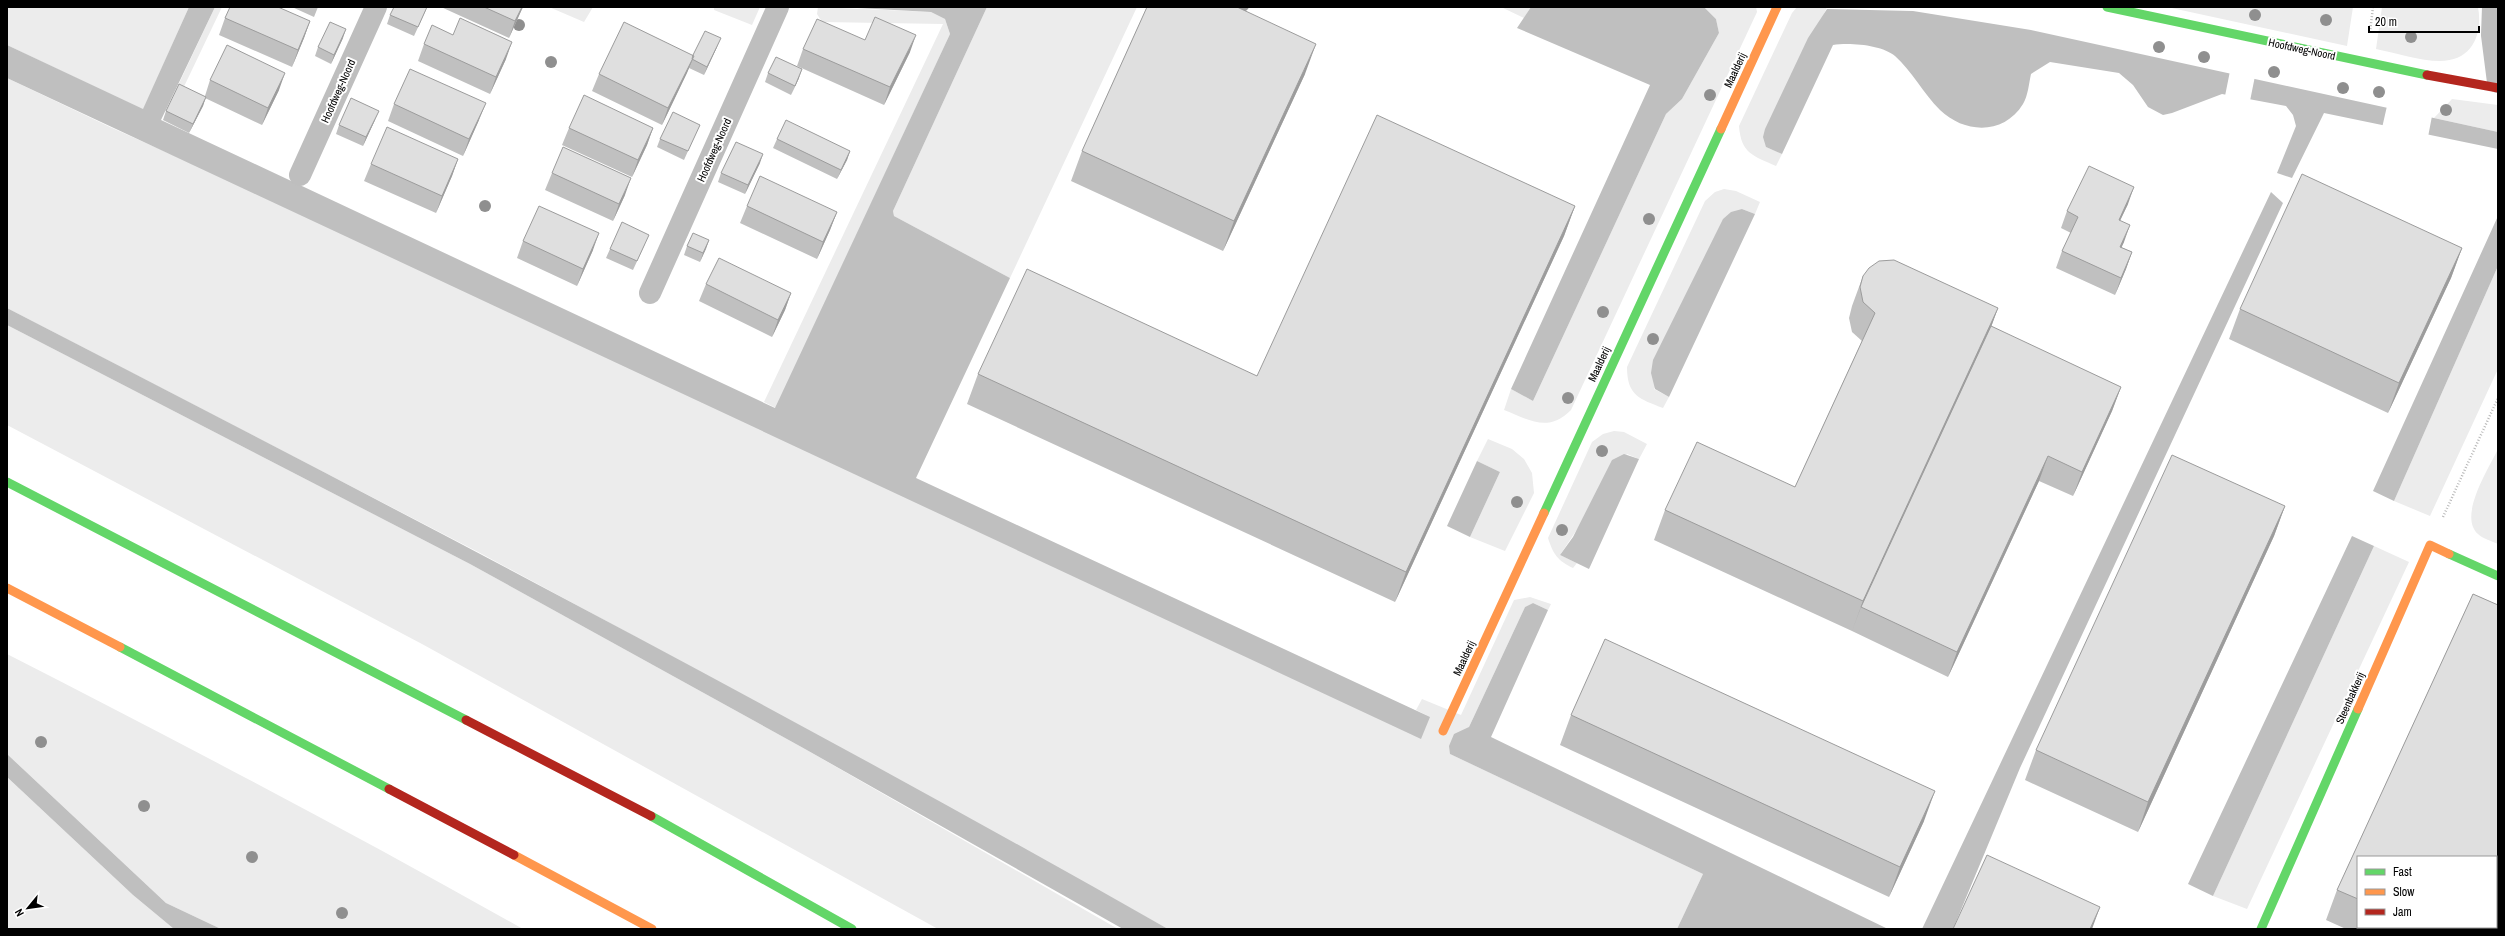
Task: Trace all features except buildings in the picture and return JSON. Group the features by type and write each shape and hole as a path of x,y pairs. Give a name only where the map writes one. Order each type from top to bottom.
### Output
{"main road":[{"name":"Maalderij","path":"1443,732 1777,7"},
{"name":"Hoofdweg-Noord","path":"2107,7 2366,63 2498,88"},
{"path":"7,482 676,829 852,929"},
{"path":"2430,545 2498,576"},
{"name":"Steenbakkerij","path":"2261,929 2430,545"},
{"path":"7,588 196,686 652,929"}],"street":[{"name":"Hoofdweg-Noord","path":"300,175 376,7"},
{"name":"Hoofdweg-Noord","path":"650,293 778,7"},
{"path":"2493,7 2492,35 2498,82"}],"path":[{"path":"2430,545 2498,398"}],"shaded area":[{"path":"7,7 189,7 143,110 7,45"},
{"path":"189,7 215,7 161,120 775,408 950,34 945,19 931,12 839,7 987,7 893,211 894,216 1010,278 916,478 1430,717 1421,739 7,78 7,45 143,109"},
{"path":"215,7 222,7 180,95 175,92"},
{"path":"549,7 593,7 584,22"},
{"path":"714,7 760,7 752,25 714,10"},
{"path":"818,7 931,12 945,19 950,34 776,408 764,402 943,24 822,22 817,14"},
{"path":"987,7 1137,7 1010,278 894,216 893,211"},
{"path":"1501,7 1531,7 1524,18"},
{"path":"1531,7 1704,7 1716,19 1719,33 1682,99 1666,114 1533,401 1511,389 1650,85 1517,28"},
{"path":"1704,7 1756,7 1757,12 1571,410 1563,417 1547,423 1531,420 1504,410 1511,389 1533,401 1666,114 1682,99 1719,33 1716,19"},
{"path":"1797,7 1827,7 1766,147 1782,154 1776,166 1750,153 1743,143 1739,126 1792,13"},
{"path":"2167,7 2353,7 2347,46"},
{"path":"2382,7 2478,7 2479,27 2477,36 2467,51 2451,60 2424,60 2376,49"},
{"path":"1827,9 1913,11 2031,30 2498,132 2498,149 2324,113 2292,178 2277,173 2296,126 2293,115 2286,106 2222,94 2163,115 2148,107 2133,85 2119,73 2050,62 2031,74 2025,101 2015,114 2006,121 1995,126 1984,128 1972,127 1961,124 1940,110 1907,68 1890,52 1866,45 1840,44 1833,45 1782,154 1766,147 1763,137 1765,129 1808,38"},
{"path":"7,78 110,127 1430,717 1416,710 1422,699 1461,715 1514,600 1530,597 1551,604 1548,610 1533,603 1525,607 1469,727 1450,754 1703,874 1677,929 1168,929 745,696 480,553 7,308"},
{"path":"2452,99 2498,105 2498,132 2434,118"},
{"path":"1724,189 1736,191 1760,202 1755,214 1742,209 1654,389 1669,397 1663,408 1636,395 1629,384 1627,367 1705,201 1715,192"},
{"path":"2271,192 2283,203 2020,768 1953,929 1922,929"},
{"path":"1742,209 1755,214 1669,397 1655,389 1651,373 1653,360 1723,219 1731,212"},
{"path":"2498,216 2498,266 2394,501 2373,491"},
{"path":"2498,266 2498,369 2430,516 2394,501"},
{"path":"7,308 299,459 736,690 1168,929 1123,929 805,749 470,564 7,325"},
{"path":"7,325 470,564 805,749 1118,929 938,929 422,644 7,425"},
{"path":"1614,431 1624,432 1647,444 1639,459 1627,454 1560,555 1577,563 1573,568 1560,560 1552,548 1548,538 1592,442 1603,434"},
{"path":"1488,439 1512,449 1524,459 1532,473 1534,493 1505,551 1470,537 1500,472 1477,461"},
{"path":"2498,449 2498,544 2485,539 2478,534 2473,526 2471,516 2473,505 2482,480"},
{"path":"1624,454 1639,459 1589,569 1560,555 1573,537 1612,460"},
{"path":"1477,461 1500,472 1470,537 1447,526"},
{"path":"2352,536 2374,546 2213,896 2188,884"},
{"path":"2374,546 2409,562 2247,909 2213,896"},
{"path":"1533,603 1548,610 1491,737 1888,929 1677,929 1703,874 1450,754 1449,746 1454,734 1469,727 1525,607"},
{"path":"7,654 266,789 523,929 221,929 166,903 7,754"},
{"path":"7,754 166,903 221,929 174,929 133,895 7,777"},
{"path":"7,777 133,895 174,929 7,929"}],"pier":[{"path":"2230,71 2255,76 2250,101 2225,96"},
{"path":"2387,106 2432,116 2428,137 2382,128"}],"traffic: fast":[{"path":"2107,7 2427,75"},
{"path":"1544,513 1721,129"},
{"path":"7,482 466,720"},
{"path":"2449,554 2498,576"},
{"path":"120,647 389,789"},
{"path":"2261,929 2358,709"},
{"path":"651,816 852,929"}],"traffic: slow":[{"path":"1721,129 1777,7"},
{"path":"1443,731 1544,513"},
{"path":"2358,709 2430,545 2449,554"},
{"path":"7,588 120,647"},
{"path":"514,855 652,929"}],"traffic: jam":[{"path":"2427,75 2498,88"},
{"path":"466,720 651,816"},
{"path":"389,789 514,855"}]}
